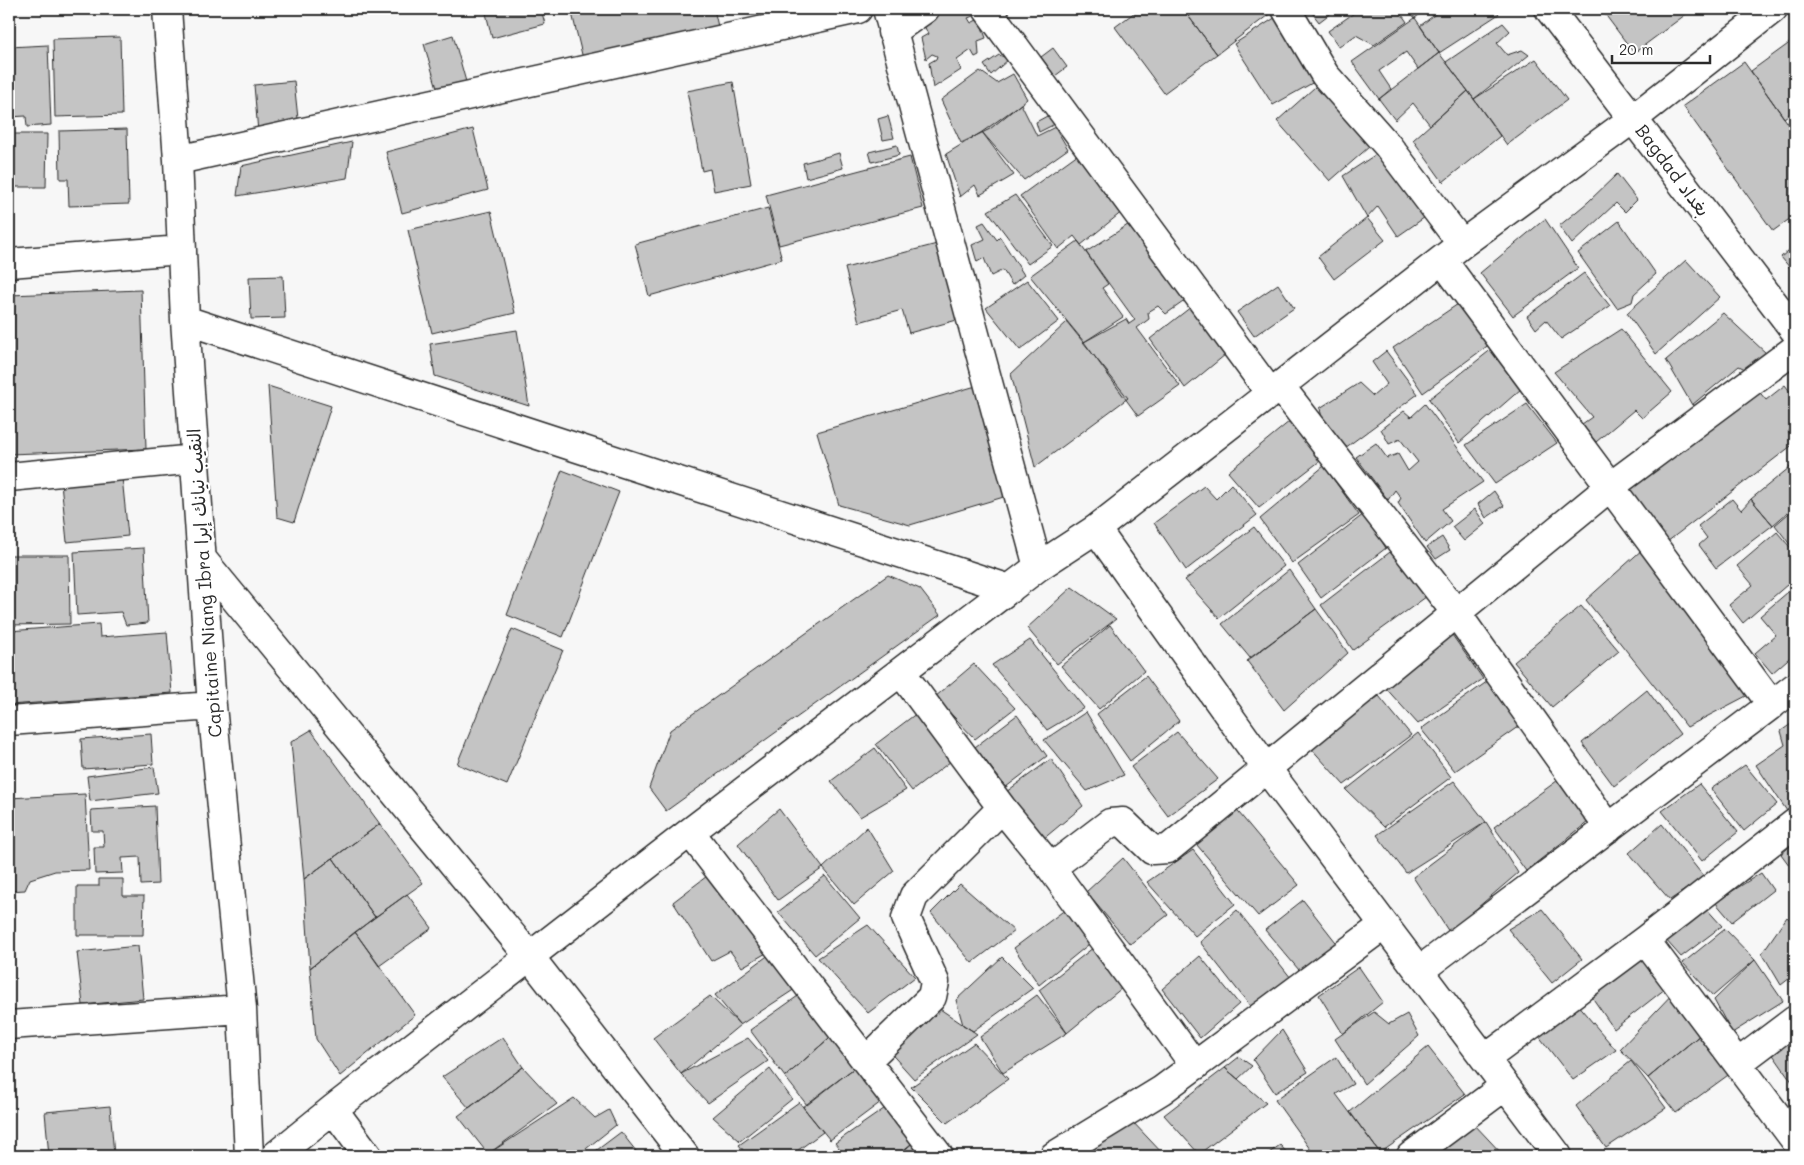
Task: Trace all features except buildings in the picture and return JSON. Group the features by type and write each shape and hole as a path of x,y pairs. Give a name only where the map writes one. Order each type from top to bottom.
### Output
{"street":[{"name":"Capitaine Niang Ibra النقيب نيانك إبرا","path":"168,9 178,160 184,320 203,560 212,706 242,1009 250,1156"},
{"path":"178,160 858,9"},
{"path":"925,9 889,20 1038,567"},
{"path":"987,9 1276,390 1457,614 1609,828"},
{"path":"1286,9 1326,75 1388,146 1453,252 1611,486 1772,705"},
{"name":"Bagdad بغداد","path":"1549,9 1795,331"},
{"path":"275,1156 333,1108 690,832 1038,567 1096,529 1453,252 1634,118 1773,9"},
{"path":"9,263 182,250"},
{"path":"184,320 1010,589"},
{"path":"1051,868 1110,823 1123,822 1152,850 1168,849 1611,486 1795,349"},
{"path":"9,477 194,459"},
{"path":"1096,529 1267,768 1558,1156"},
{"path":"203,560 530,957 685,1156"},
{"path":"901,672 1002,808 1051,868 1195,1066"},
{"path":"1418,971 1795,687"},
{"path":"9,721 212,706"},
{"path":"866,1061 932,997 935,982 906,918 914,896 1002,808"},
{"path":"1485,1059 1645,940 1795,823"},
{"path":"690,832 939,1156"},
{"path":"1054,1156 1162,1090 1384,925"},
{"path":"1645,940 1795,1140"},
{"path":"9,1026 242,1009"},
{"path":"1738,1063 1795,1020"},
{"path":"1411,1156 1505,1086"},
{"path":"333,1108 368,1156"}]}
